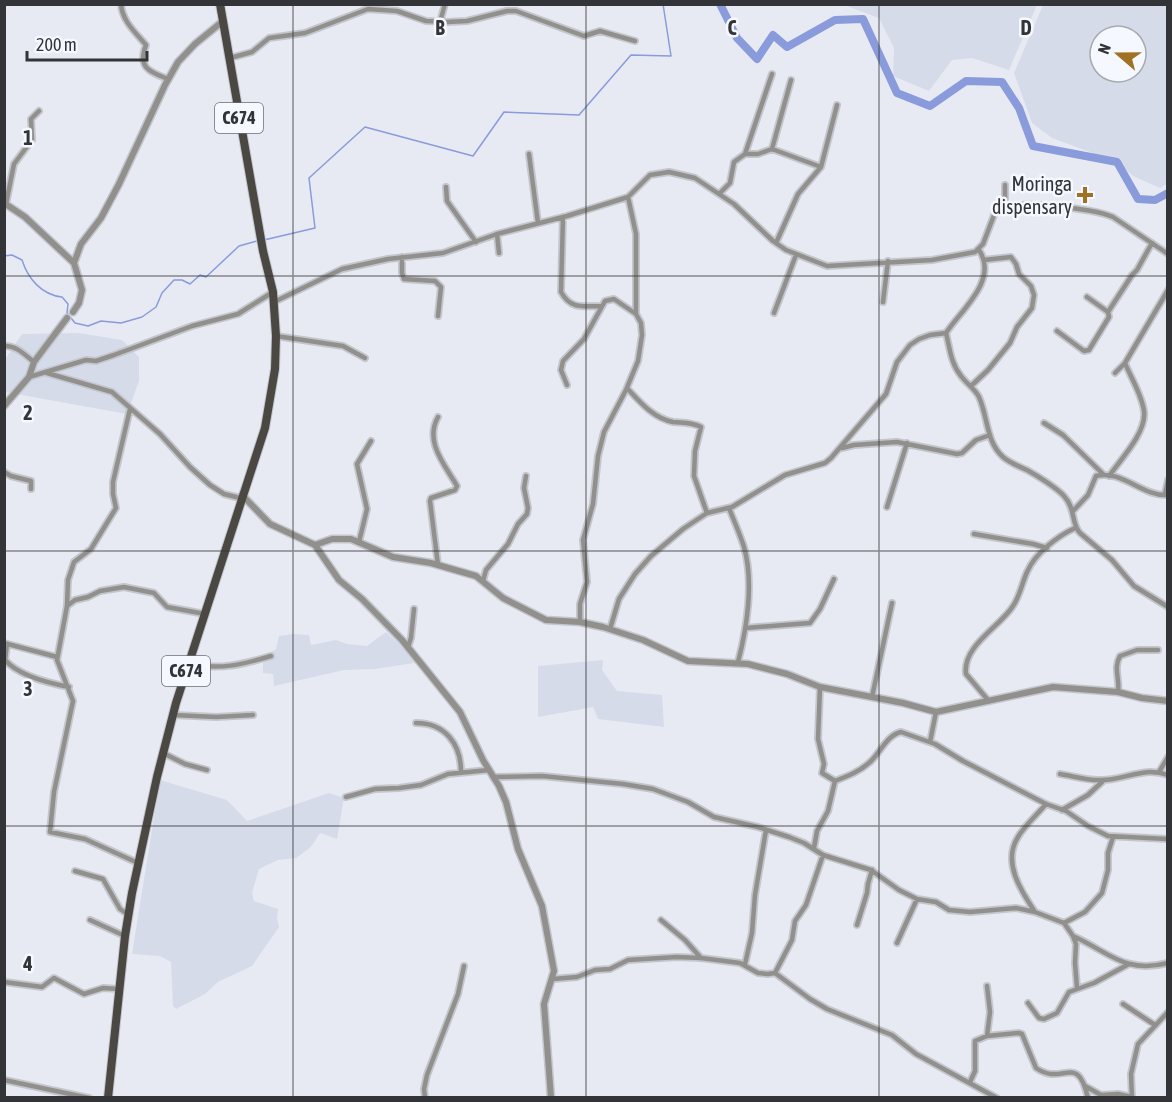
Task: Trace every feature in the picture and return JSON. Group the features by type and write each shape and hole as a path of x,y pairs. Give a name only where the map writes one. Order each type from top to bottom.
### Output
{"main road":[{"name":"C674","path":"108,1098 125,936 138,863 163,753 188,664 264,428 275,369 276,336 272,297 220,4"}],"street":[{"path":"121,4 121,12 146,45 142,55 144,64 150,72 168,79"},
{"path":"440,22 446,4"},
{"path":"507,11 509,4"},
{"path":"230,58 252,52 270,38 305,33 369,7 397,11 420,19 440,22 467,21 516,11 584,36 600,31 635,41"},
{"path":"74,263 81,244 120,184 168,79 182,57 223,21"},
{"path":"720,193 730,183 734,162 745,154 772,74"},
{"path":"772,149 790,80"},
{"path":"776,243 798,194 821,167 837,105"},
{"path":"4,406 29,377 34,362 73,312 79,303 82,290 74,263 25,217 5,204 14,164 32,140 31,119 39,111"},
{"path":"745,154 758,154 772,149 821,167"},
{"path":"529,154 538,223"},
{"path":"29,377 86,360 96,361 192,326 238,314 272,297 342,269 402,257 443,253 497,234 628,197 650,175 669,172 695,178 720,193 776,243 796,255 833,267 888,261 932,260 969,254 979,250 994,214 1005,206 1094,210 1113,217 1167,254"},
{"path":"1005,185 1005,206"},
{"path":"446,187 447,201 476,242"},
{"path":"628,197 636,234 636,314"},
{"path":"563,217 561,292 566,301 573,305 601,306"},
{"path":"497,234 499,253"},
{"path":"1057,331 1086,351 1109,317 1108,312 1137,270 1152,243"},
{"path":"610,629 619,599 643,565 683,529 707,513 729,508 785,475 825,463 842,448 886,394 897,362 905,350 919,339 946,333 980,286 985,270 984,260 979,250"},
{"path":"774,313 796,255"},
{"path":"402,257 404,279 435,281 441,287 438,316"},
{"path":"971,386 988,370 1013,339 1020,322 1031,312 1034,301 1031,286 1019,274 1011,257 984,260"},
{"path":"883,302 888,261"},
{"path":"1115,373 1125,363 1167,290"},
{"path":"1087,297 1108,312"},
{"path":"567,385 561,370 563,361 584,339 607,299 614,299 636,314 641,323 642,335 638,361 601,440 593,504 583,540 587,582 580,604 580,622"},
{"path":"946,333 953,361 961,376 980,399 990,435 995,447 1003,457 1058,490 1066,498 1073,511 1075,528 1112,560 1134,586 1167,607"},
{"path":"276,336 343,346 365,358"},
{"path":"4,346 17,349 34,362"},
{"path":"1109,476 1135,440 1143,422 1144,410 1141,400 1125,363"},
{"path":"45,372 112,392 160,434 190,467 210,484 224,494 241,496 270,524 315,545 339,580 362,599 408,647 460,712 506,802 518,849 542,906 554,971 544,1004 551,1098"},
{"path":"627,388 651,412 672,422 701,427 695,451 694,476 707,513"},
{"path":"130,409 113,482 116,508 91,549 74,562 68,580 67,606 57,657 58,667 69,687 73,701 54,792 50,832 86,839 138,863"},
{"path":"438,417 432,429 433,442 458,486 455,490 431,498 429,501 438,565"},
{"path":"1044,423 1063,435 1103,474 1125,480 1153,495 1166,495 1167,480"},
{"path":"842,448 885,442 907,443 957,454 962,453 976,440 990,435"},
{"path":"359,542 367,509 357,465 371,441"},
{"path":"887,507 907,443"},
{"path":"4,472 31,481 31,489"},
{"path":"1073,511 1088,495 1096,476 1103,474"},
{"path":"483,581 486,570 508,544 526,514 528,508 524,488 526,476"},
{"path":"729,508 744,548 748,573 746,628 738,662"},
{"path":"988,700 969,679 966,670 966,665 975,647 1012,608 1029,568 1047,548 1075,528"},
{"path":"974,534 1047,548"},
{"path":"315,545 332,539 351,539 393,557 438,565 476,576 503,598 546,620 580,622 610,629 643,640 688,661 738,662 764,667 820,687 903,703 936,712 1053,687 1118,692 1167,701"},
{"path":"746,628 810,623 820,609 834,579"},
{"path":"67,606 75,600 100,591 124,587 154,593 167,607 205,614"},
{"path":"872,697 892,603"},
{"path":"408,647 414,609"},
{"path":"57,657 6,644 5,660 10,665 47,683 69,687"},
{"path":"1118,692 1119,678 1115,668 1119,656 1137,650 1158,650"},
{"path":"188,664 212,668 231,667 271,656"},
{"path":"820,687 818,739 824,764 822,773 835,781"},
{"path":"930,742 936,712"},
{"path":"173,715 216,717 253,715"},
{"path":"416,723 435,725 449,737 460,753 461,772"},
{"path":"835,781 867,765 898,732 930,742 1113,837 1167,839"},
{"path":"163,753 185,764 207,770"},
{"path":"1159,772 1167,757"},
{"path":"346,797 375,789 421,785 441,776 461,772 489,770"},
{"path":"1060,774 1103,781 1141,771 1167,775"},
{"path":"493,777 542,776 643,786 688,802 714,817 796,840 823,855 872,870 891,885 917,899 932,900 949,910 958,912 1016,908 1035,912 1064,923 1073,936 1076,944 1077,988"},
{"path":"814,849 817,831 828,811 835,781"},
{"path":"1062,810 1088,795 1103,781"},
{"path":"1035,912 1017,880 1011,861 1018,837 1046,804"},
{"path":"745,964 751,940 755,895 766,830"},
{"path":"1064,923 1085,912 1102,893 1113,837"},
{"path":"775,973 792,940 795,921 806,905 823,855"},
{"path":"857,926 872,870"},
{"path":"75,871 103,879 120,909 129,915"},
{"path":"897,943 917,899"},
{"path":"90,920 125,936"},
{"path":"661,920 686,940 701,958"},
{"path":"1073,936 1129,964 1147,967 1167,963"},
{"path":"553,979 577,977 595,970 610,969 628,960 701,958 745,964 763,974 775,973 810,999 828,1009 892,1035 916,1054 997,1098"},
{"path":"1028,1003 1039,1018 1044,1019 1057,1013 1067,994 1129,964"},
{"path":"425,1098 424,1089 428,1075 458,994 464,966"},
{"path":"4,982 42,987 54,978 84,994 103,988 119,989"},
{"path":"987,986 990,1012 987,1036"},
{"path":"1123,1004 1155,1025"},
{"path":"1085,1086 1101,1095 1118,1094 1132,1097 1131,1074 1138,1044 1167,1012"},
{"path":"970,1082 975,1071 974,1042 987,1036 1021,1033 1038,1070 1052,1074 1075,1072 1083,1080 1088,1098"},
{"path":"4,1080 89,1098"}],"shaded area":[{"path":"844,5 1037,5 1009,70 972,58 952,60 929,91 893,76 894,48 879,18"},
{"path":"1043,5 1167,5 1168,183 1160,188 1133,176 1117,162 1052,138 1032,123 1014,73"},
{"path":"79,333 122,340 139,357 139,381 127,414 5,392 4,361 22,334"},
{"path":"386,632 409,653 414,663 375,669 344,670 274,686 273,674 263,673 263,657 276,649 279,636 309,635 311,645 336,640 347,644 367,646"},
{"path":"603,660 602,670 617,691 662,695 664,727 598,719 593,707 538,717 538,666"},
{"path":"160,780 227,800 247,821 329,793 344,798 337,839 320,833 311,847 296,858 278,860 259,869 252,893 254,901 278,909 279,927 252,966 218,982 205,994 176,1009 173,1006 171,962 160,956 132,954"}],"waterway":[{"path":"264,240 315,228 309,178 365,127 473,156 504,112 579,115 631,55 671,56 663,4"},
{"path":"720,4 737,38 757,59 773,35 787,47 835,20 863,19 897,93 930,106 966,81 1002,82 1019,108 1033,146 1117,162 1138,199 1155,200 1168,193"},
{"path":"4,256 12,255 22,260 32,280 48,293 62,297 68,304 67,313 75,323 88,326 101,321 121,323 142,317 156,307 162,293 174,280 182,280 190,284 200,275 206,277 239,246 257,241"}],"place":[{"name":"Moringa dispensary","path":"1085,195"}]}
